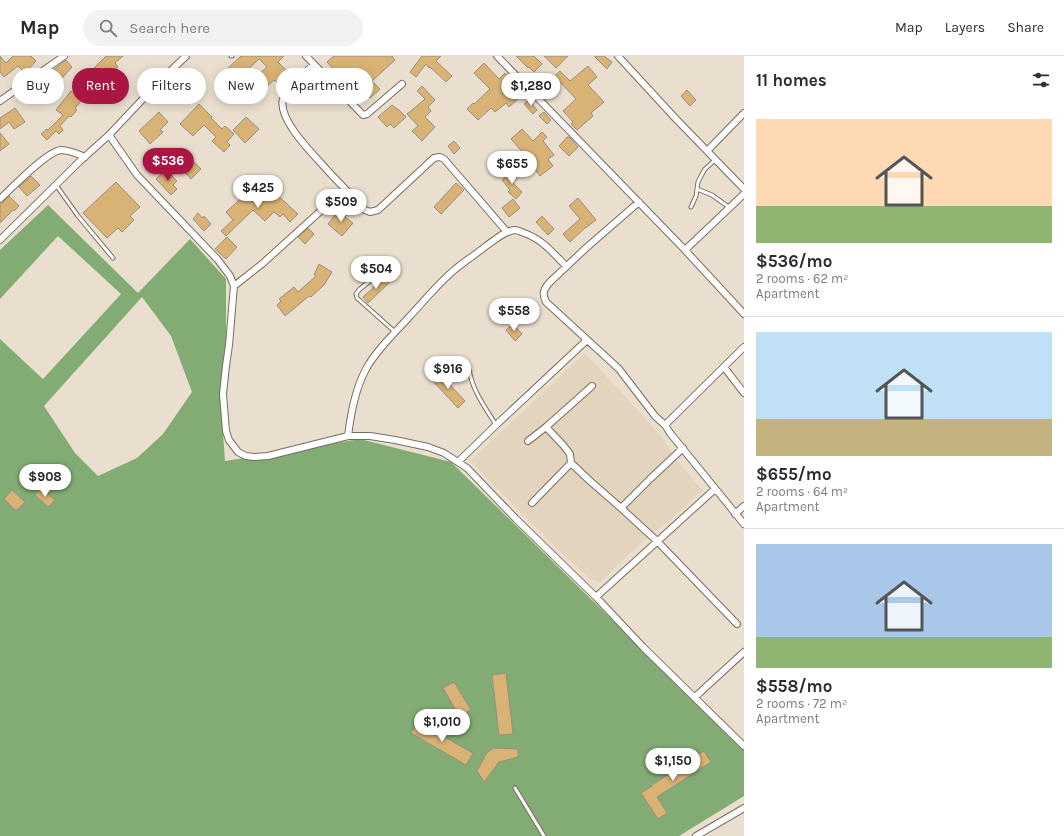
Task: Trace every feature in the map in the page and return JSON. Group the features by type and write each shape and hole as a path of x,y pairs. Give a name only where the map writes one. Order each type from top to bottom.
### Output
{"street":[{"path":"0,240 109,135 157,84 186,56"},
{"path":"497,56 685,250 744,314"},
{"path":"618,56 676,119 744,189"},
{"path":"0,101 62,57"},
{"path":"308,57 362,115 367,114 402,84"},
{"path":"314,64 284,96 284,109 288,121 313,155 365,210 370,212 378,210 434,158 440,157 444,159 507,232"},
{"path":"707,150 744,113"},
{"path":"109,135 137,175 218,260 230,276 234,286 223,394 226,431 229,440 238,452 246,456 268,456 348,436 370,436 402,441 428,447 444,453 467,468 516,519 744,746"},
{"path":"0,198 41,161 54,152 61,150 69,151 85,157"},
{"path":"234,286 266,260 345,189"},
{"path":"685,250 744,194"},
{"path":"639,202 566,266 546,287 543,292 543,296 546,302 619,369 655,416 665,425 744,524"},
{"path":"348,436 357,389 366,369 380,348 437,286 466,260 507,232 516,230 536,238 566,266"},
{"path":"458,462 587,340"},
{"path":"665,425 744,347"},
{"path":"724,367 744,393"},
{"path":"528,441 592,386"},
{"path":"546,427 570,454 571,463 657,540 737,624"},
{"path":"621,508 683,448"},
{"path":"532,503 571,463"},
{"path":"596,597 657,540 715,489"},
{"path":"736,514 744,506"},
{"path":"695,697 744,652"},
{"path":"696,836 744,808"}],"lane":[{"path":"691,207 696,196 698,182 705,169 715,159"},
{"path":"56,185 78,216 113,258"},
{"path":"697,189 712,196 730,208"},
{"path":"372,279 356,294 358,298 394,331"},
{"path":"469,369 473,386 496,425"},
{"path":"515,788 544,836"}],"shaded area":[{"path":"585,353 663,438 674,457 702,490 667,523 643,541 600,582 590,579 546,538 470,461"}],"green space":[{"path":"48,205 138,293 190,239 226,279 226,341 220,390 225,461 360,439 451,462 744,749 744,796 679,836 0,836 0,339 43,379 121,294 58,236 0,299 0,250","holes":["142,297 171,336 192,392 163,434 137,458 98,476 75,453 44,406"]}],"building":[{"path":"0,56 6,63 13,56 31,56 36,61 30,68 20,68 18,66 12,68 12,71 4,77 0,72"},
{"path":"106,56 123,56 115,63 118,67 117,68 94,68"},
{"path":"241,56 284,56 278,62 284,68 276,68 276,82 274,80 268,85 268,68 266,68 267,67 259,59 250,68 228,68"},
{"path":"334,56 392,56 395,60 373,80 373,68 333,68 327,62"},
{"path":"422,56 441,56 436,61 452,76 446,82 426,64 416,77 410,72"},
{"path":"516,56 534,56 542,64 534,72"},
{"path":"544,56 568,56 556,68"},
{"path":"594,56 604,56 612,62 607,69"},
{"path":"66,60 72,67 64,76 64,68 56,68"},
{"path":"484,63 499,79 505,73 518,86 513,91 519,98 509,107 506,103 495,112 491,108 478,120 467,109 490,89 474,73"},
{"path":"588,66 597,77 588,85 604,102 591,113 593,116 577,130 571,124 573,122 563,111 576,99 560,82 549,92 544,86 560,71 570,81"},
{"path":"373,82 380,89 373,95"},
{"path":"422,86 435,100 428,107 431,111 425,117 435,127 422,141 412,131 418,126 407,114 425,99 417,91"},
{"path":"687,90 696,100 690,106 681,96"},
{"path":"71,91 72,104 78,104 75,108 77,110 60,126 63,130 59,134 56,131 47,140 41,134 47,129 48,130 63,115 56,110 61,104 64,104 64,100"},
{"path":"529,100 537,110 533,114 524,104"},
{"path":"199,104 222,129 225,126 234,134 227,142 230,145 224,152 212,141 216,137 204,125 193,136 180,124"},
{"path":"392,105 406,117 394,128 390,124 387,127 378,117"},
{"path":"15,108 25,122 14,129 9,122 0,129 0,118"},
{"path":"159,112 168,122 160,130 163,132 150,144 139,131"},
{"path":"544,112 551,120 547,124 539,116"},
{"path":"246,117 259,129 245,143 233,130"},
{"path":"522,129 533,141 542,132 547,137 543,141 554,155 548,159 553,166 540,176 526,156 511,139"},
{"path":"0,133 9,144 0,151"},
{"path":"567,137 569,137 578,147 569,156 559,146"},
{"path":"454,141 460,148 454,154 448,146"},
{"path":"187,155 201,169 191,179 177,164"},
{"path":"166,170 177,181 173,185 177,189 171,195 156,179"},
{"path":"512,172 517,178 512,182 522,192 516,199 508,192 510,190 502,180"},
{"path":"31,176 40,185 27,196 19,187"},
{"path":"116,182 140,207 130,216 134,220 122,232 118,228 107,238 83,213"},
{"path":"456,183 464,190 441,214 434,207"},
{"path":"250,190 262,202 273,191 298,214 290,222 283,214 280,217 274,212 265,221 253,210 226,236 221,231 233,220 226,212"},
{"path":"9,196 19,206 0,223 0,203"},
{"path":"578,198 596,220 570,242 563,234 580,219 569,206"},
{"path":"513,199 520,208 509,217 502,208"},
{"path":"340,209 347,215 345,217 353,223 342,236 328,224"},
{"path":"198,213 202,218 204,216 211,224 204,231 193,219"},
{"path":"542,216 554,229 548,235 536,222"},
{"path":"308,228 314,234 305,244 298,237"},
{"path":"227,237 237,247 226,259 215,249"},
{"path":"319,264 332,272 324,285 311,297 309,296 285,316 277,305 281,301 279,299 294,287 298,292 316,276 314,275"},
{"path":"385,277 390,282 368,303 363,297"},
{"path":"513,324 522,334 515,341 506,330"},
{"path":"439,373 465,401 458,408 432,380"},
{"path":"41,488 55,500 48,507 35,495"},
{"path":"12,490 25,502 16,511 4,499"},
{"path":"506,673 513,734 499,735 492,675"},
{"path":"454,682 471,710 459,716 443,688"},
{"path":"418,722 473,753 466,765 411,733"},
{"path":"493,748 518,749 518,757 499,762 484,782 477,771 486,754"},
{"path":"704,751 711,762 657,797 667,813 658,819 641,793"}]}
